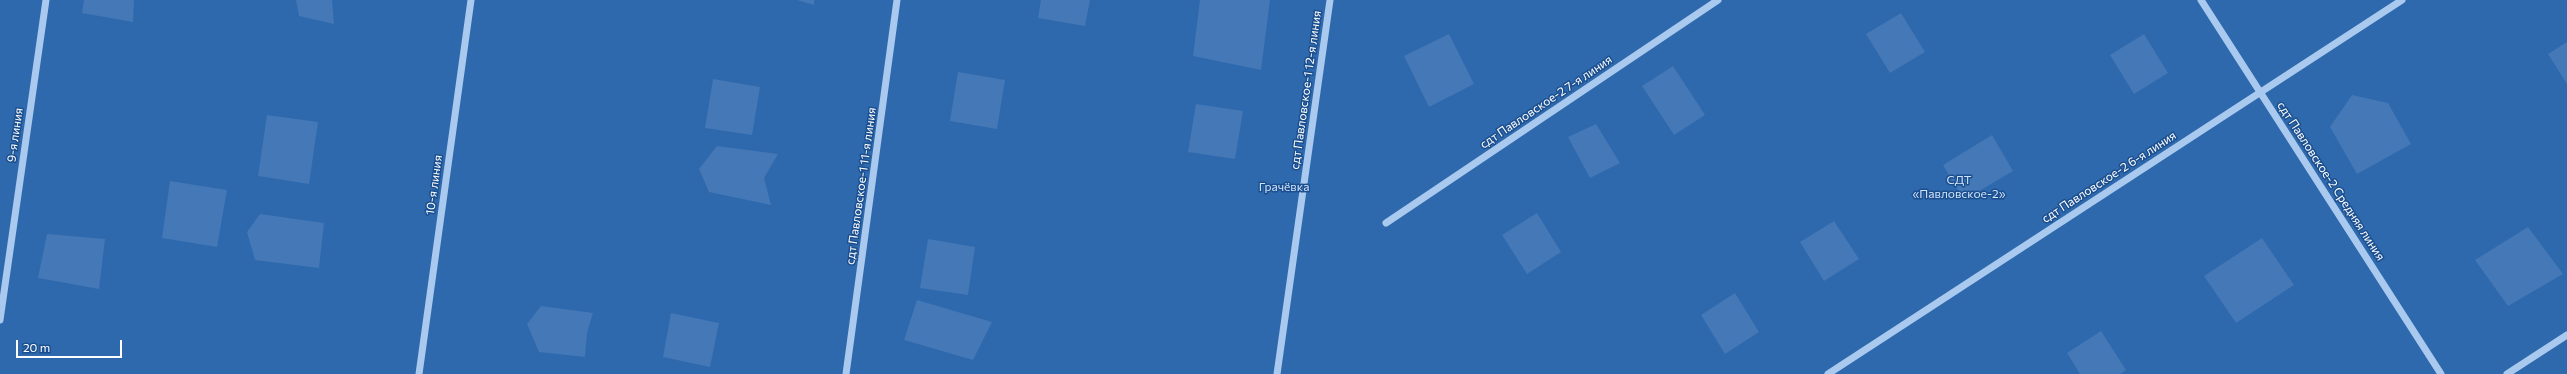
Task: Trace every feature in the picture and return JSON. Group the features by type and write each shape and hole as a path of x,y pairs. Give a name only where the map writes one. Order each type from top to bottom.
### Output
{"street":[{"name":"9-я линия","path":"0,320 46,0"},
{"name":"10-я линия","path":"419,374 471,0"},
{"name":"сдт Павловское-1 11-я линия","path":"846,374 897,0"},
{"name":"сдт Павловское-1 12-я линия","path":"1277,374 1330,0"},
{"name":"сдт Павловское-2 7-я линия","path":"1386,223 1718,0"},
{"name":"сдт Павловское-2 Средняя линия","path":"2201,0 2442,374"},
{"name":"сдт Павловское-2 6-я линия","path":"1828,374 2260,91 2402,0"},
{"path":"2507,374 2567,335"}],"green space":[{"name":"Грачёвка","path":"0,0 2567,0 2567,374 0,374"}],"building":[{"path":"84,0 134,0 133,22 82,13"},
{"path":"296,0 332,0 334,24 299,16"},
{"path":"797,0 814,0 814,5"},
{"path":"1041,0 1090,0 1085,26 1038,18"},
{"path":"1200,0 1270,0 1261,70 1193,56"},
{"path":"1901,13 1925,52 1890,73 1866,34"},
{"path":"1449,34 1474,84 1429,107 1404,56"},
{"path":"2144,34 2168,73 2134,94 2110,55"},
{"path":"2567,42 2567,84 2548,54"},
{"path":"1673,66 1705,115 1674,135 1642,86"},
{"path":"958,72 1005,80 997,129 950,121"},
{"path":"713,79 760,87 752,135 705,128"},
{"path":"2352,95 2388,103 2411,144 2357,174 2330,127"},
{"path":"1196,104 1243,111 1235,159 1188,152"},
{"path":"267,115 318,122 309,184 258,176"},
{"path":"1596,124 1620,163 1590,178 1568,137"},
{"path":"1992,135 2013,171 1964,200 1943,165"},
{"path":"717,146 778,154 764,178 771,205 709,192 699,169"},
{"path":"170,181 227,190 217,247 162,238"},
{"path":"1537,213 1561,252 1527,274 1502,235"},
{"path":"260,214 324,223 319,268 255,260 247,232"},
{"path":"1834,221 1859,259 1824,281 1800,242"},
{"path":"2528,227 2563,274 2508,306 2475,260"},
{"path":"47,234 105,239 99,289 38,278"},
{"path":"2262,238 2294,285 2236,323 2204,276"},
{"path":"928,239 975,247 968,295 920,288"},
{"path":"1735,293 1759,332 1725,354 1701,315"},
{"path":"917,300 992,322 973,360 904,340"},
{"path":"541,306 593,313 587,333 585,357 539,352 527,324"},
{"path":"671,313 719,323 710,367 663,357"},
{"path":"2101,331 2126,370 2120,374 2080,374 2067,353"}],"park label":[{"name":"СДТ «Павловское-2»","path":"1959,187"}]}
